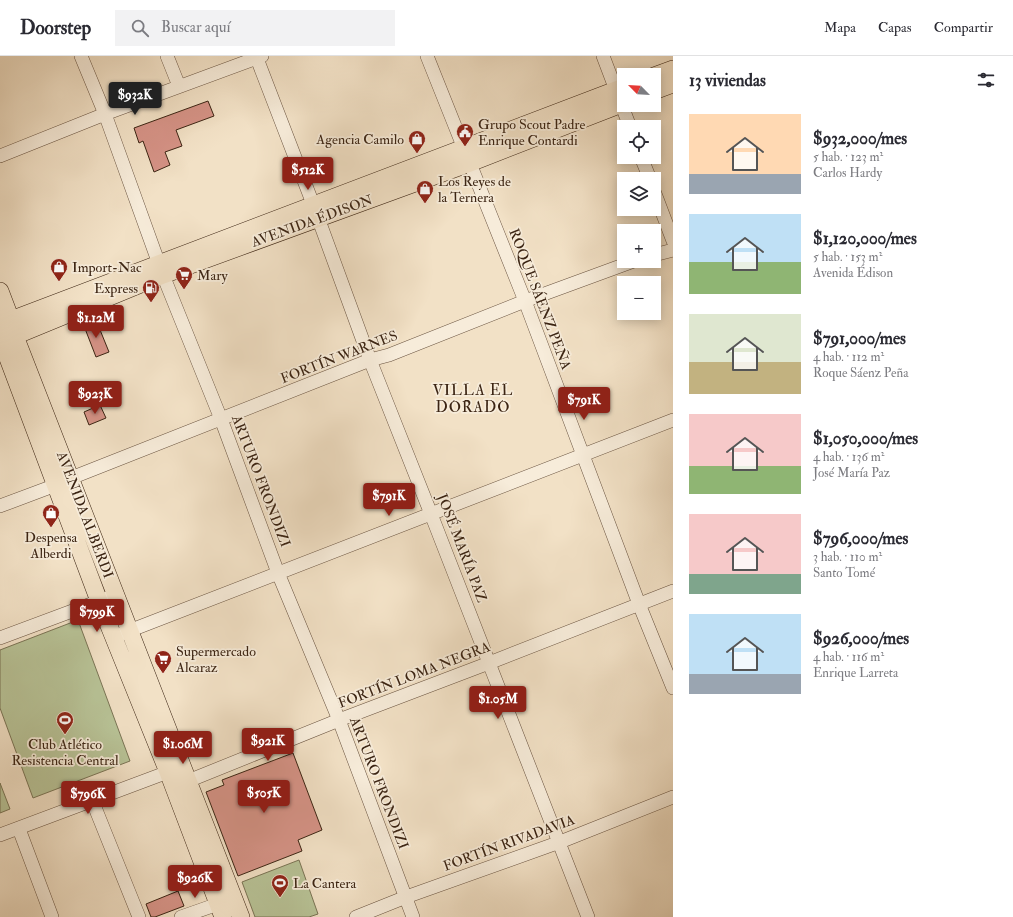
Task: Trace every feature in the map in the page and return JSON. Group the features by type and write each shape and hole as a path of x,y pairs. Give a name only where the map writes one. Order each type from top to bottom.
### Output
{"main road":[{"path":"661,73 673,69"},
{"path":"661,89 673,84"},
{"name":"AVENIDA ÉDISON","path":"6,320 161,269 467,156 617,98"},
{"name":"AVENIDA ÉDISON","path":"5,336 161,269"},
{"name":"AVENIDA ALBERDI","path":"0,291 6,320 5,336 56,485 99,601 122,634 188,781 241,917"},
{"name":"AVENIDA ALBERDI","path":"5,336 71,478 116,594 122,634 168,772 221,910"}],"street":[{"name":"ARTURO FRONDIZI","path":"81,56 105,114 161,269 221,419 278,573 338,720 413,917"},
{"path":"167,56 179,86"},
{"name":"ROQUE SÁENZ PEÑA","path":"427,56 525,301 639,604 673,688"},
{"path":"603,56 617,87"},
{"path":"0,156 105,114 258,57"},
{"name":"JOSÉ MARÍA PAZ","path":"258,57 370,360 560,842 588,917"},
{"path":"661,209 673,241"},
{"path":"661,253 673,250"},
{"name":"FORTÍN WARNES","path":"0,506 370,360 389,355 525,301 617,267"},
{"path":"122,634 673,420"},
{"name":"FORTÍN LOMA NEGRA","path":"188,781 338,720 673,592"},
{"path":"0,638 116,594"},
{"path":"0,836 168,772 188,781"},
{"name":"FORTÍN RIVADAVIA","path":"356,917 406,897 560,842 673,797"},
{"path":"92,800 139,917"},
{"path":"19,829 52,917"},
{"path":"181,917 221,910"}],"green space":[{"name":"Club Atlético Resistencia Central","path":"78,620 130,761 33,798 0,708 0,650"},
{"path":"0,783 10,809 0,813"},
{"name":"La Cantera","path":"299,860 318,914 309,917 255,917 242,882"}],"building":[{"path":"208,101 214,116 176,130 182,146 165,152 170,165 154,172 143,141 139,143 134,128"},
{"path":"96,320 109,352 96,357 84,326"},
{"path":"100,405 106,418 89,425 84,412"},
{"path":"293,753 322,830 298,840 302,851 238,876 206,792 224,785 222,780"},
{"path":"178,891 184,906 155,917 151,917 146,904"}],"place":[{"name":"Grupo Scout Padre Enrique Contardi","path":"465,147"},
{"name":"Agencia Camilo","path":"417,154"},
{"name":"Los Reyes de la Ternera","path":"425,204"},
{"name":"Import-Nac","path":"59,282"},
{"name":"Mary","path":"184,290"},
{"name":"Express","path":"151,303"},
{"name":"Despensa Alberdi","path":"51,528"},
{"name":"Supermercado Alcaraz","path":"163,674"},
{"name":"Club Atlético Resistencia Central","path":"65,735"},
{"name":"La Cantera","path":"280,898"}],"district":[{"name":"VILLA EL DORADO","path":"473,398"}]}
